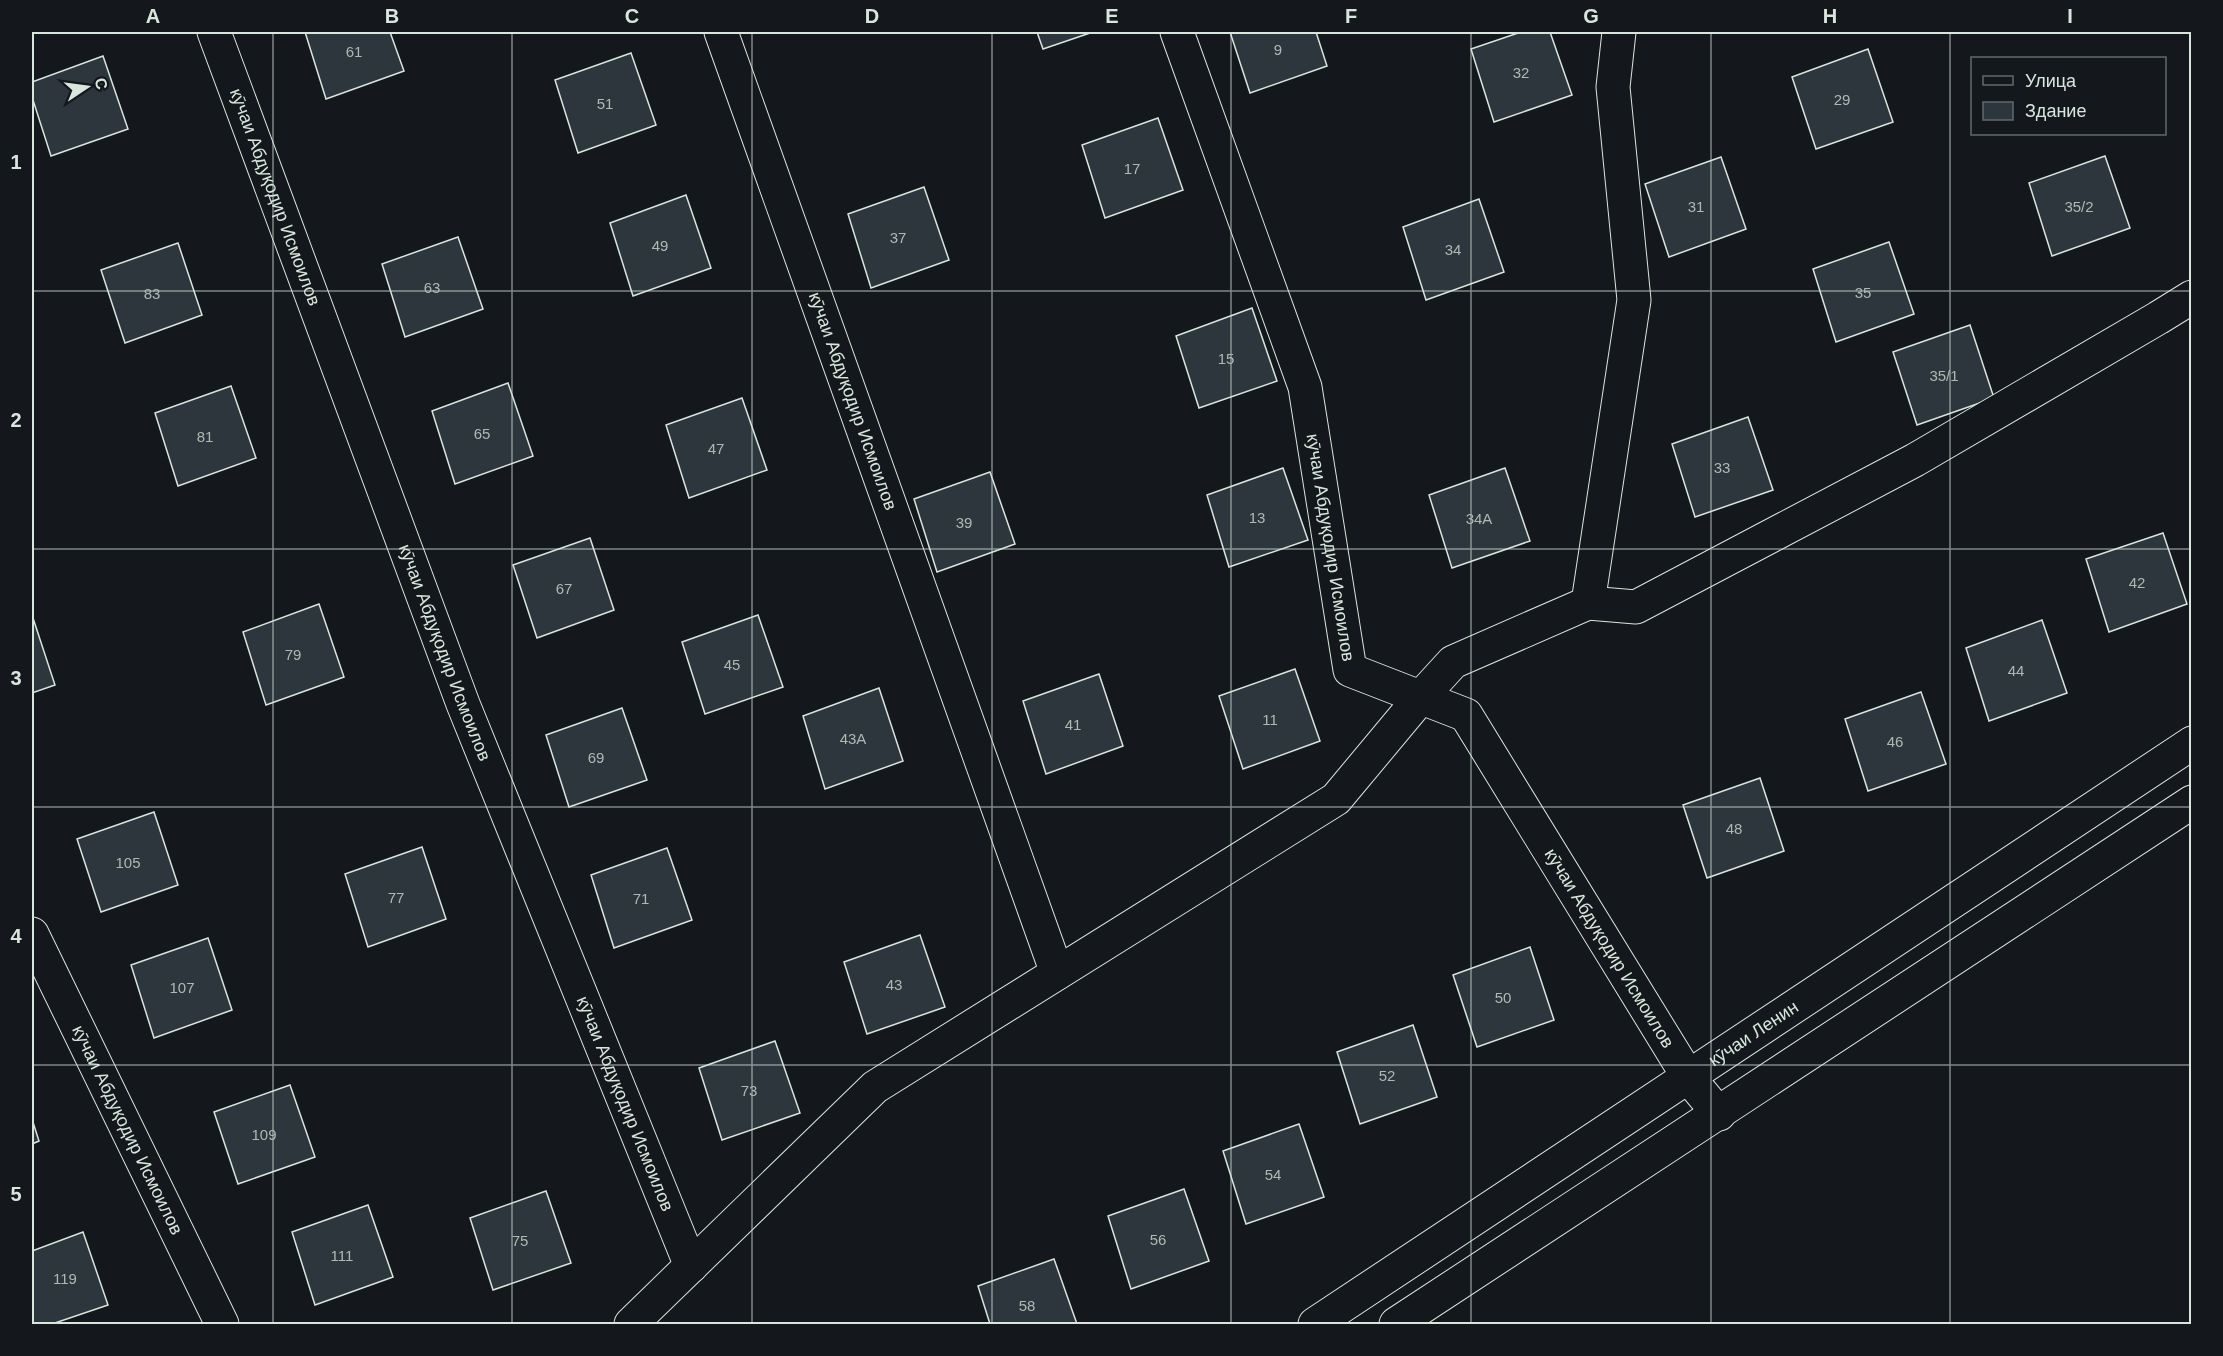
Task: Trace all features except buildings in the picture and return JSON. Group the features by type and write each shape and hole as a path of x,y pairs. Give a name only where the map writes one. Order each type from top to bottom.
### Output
{"street":[{"name":"кӯчаи Абдуқодир Исмоилов","path":"214,32 463,704 691,1266"},
{"name":"кӯчаи Абдуқодир Исмоилов","path":"721,32 1057,973"},
{"name":"кӯчаи Абдуқодир Исмоилов","path":"1177,32 1305,387 1350,670 1466,715 1689,1078 1719,1114"},
{"path":"1588,603 1634,300 1613,87 1619,32"},
{"path":"631,1324 875,1087 1336,799 1453,662 1588,603 1636,608 1915,460 2192,297"},
{"name":"кӯчаи Ленин","path":"1315,1324 1689,1078 2192,742"},
{"path":"1396,1324 2192,802"},
{"name":"кӯчаи Абдуқодир Исмоилов","path":"32,934 222,1324"}]}
